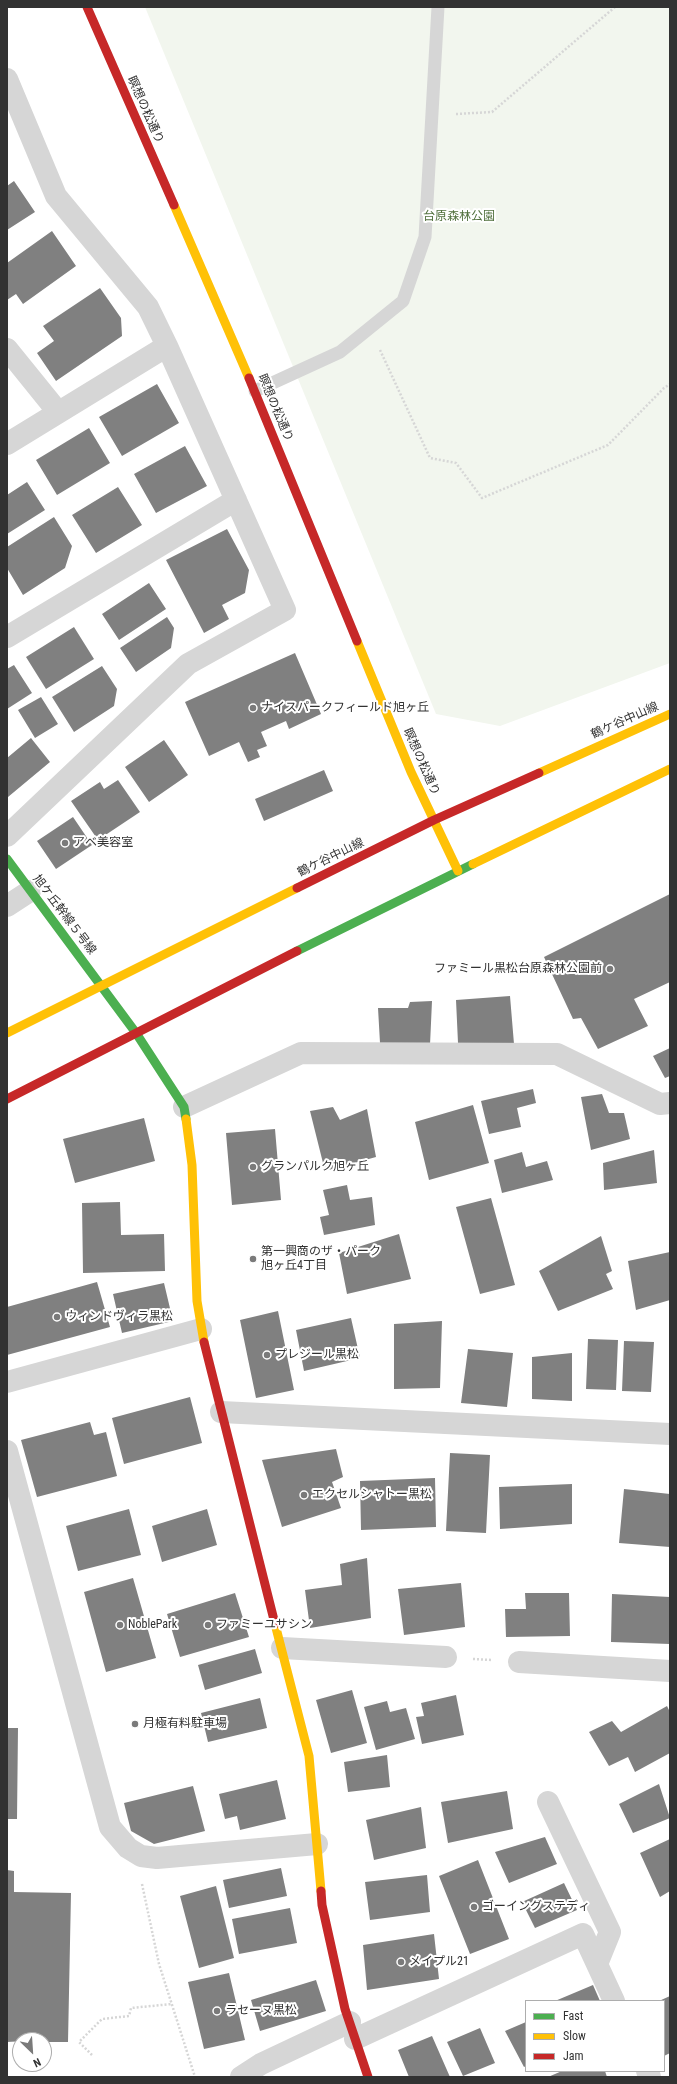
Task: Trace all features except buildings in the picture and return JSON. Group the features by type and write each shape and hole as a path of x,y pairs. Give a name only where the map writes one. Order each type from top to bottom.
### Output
{"street":[{"name":"瞑想の松通り","path":"87,7 255,391 411,772 458,871"},
{"path":"7,78 56,196 148,307 167,346 285,610 188,664 7,836"},
{"path":"7,444 167,346"},
{"path":"7,349 58,412"},
{"path":"7,637 236,500"},
{"name":"鶴ケ谷中山線","path":"7,1033 434,820 670,714"},
{"path":"7,1100 136,1033 458,871 670,769"},
{"name":"旭ケ丘幹線５号線","path":"7,859 136,1033 184,1107"},
{"path":"7,906 30,890"},
{"path":"368,2077 345,2009 322,1905 310,1756 201,1329 197,1301 192,1165 184,1107 301,1053 557,1054 660,1104 670,1103"},
{"path":"7,1382 201,1329"},
{"path":"221,1412 670,1434"},
{"path":"7,1451 110,1827 128,1848 141,1856 157,1858 317,1844"},
{"path":"282,1648 446,1657"},
{"path":"518,1662 670,1671"},
{"path":"548,1802 610,1932 597,1964"},
{"path":"241,2077 261,2064 352,2030 583,1934 614,2000"}],"lane":[{"path":"255,391 340,352 403,301 425,237 438,7"}],"path":[{"path":"431,115 492,112 615,7"},
{"path":"368,328 390,368 430,458 456,463 482,498 608,445 670,384"},
{"path":"446,1657 518,1662"},
{"path":"141,1856 142,1891 159,1964 194,2077"},
{"path":"92,2055 79,2042 102,2020 129,2016 130,2008 172,2004"}],"green space":[{"name":"台原森林公園","path":"145,7 670,7 670,663 500,726 436,714"}],"traffic: fast":[{"path":"7,859 136,1033 184,1107 186,1119"},
{"path":"297,951 473,864"}],"traffic: slow":[{"path":"174,205 249,378"},
{"path":"357,641 411,772 458,871"},
{"path":"539,773 670,714"},
{"path":"473,864 670,769"},
{"path":"7,1033 297,888"},
{"path":"186,1119 192,1165 197,1301 204,1342"},
{"path":"275,1624 309,1756 321,1891"}],"traffic: jam":[{"path":"87,7 174,205"},
{"path":"249,378 357,641"},
{"path":"297,888 434,820 539,773"},
{"path":"7,1099 297,951"},
{"path":"204,1342 275,1624"},
{"path":"321,1891 322,1905 345,2009 368,2077"}],"place":[{"name":"ナイスパークフィールド旭ヶ丘","path":"253,708"},
{"name":"アベ美容室","path":"65,843"},
{"name":"ファミール黒松台原森林公園前","path":"610,969"},
{"name":"グランパルク旭ヶ丘","path":"253,1167"},
{"name":"第一興商のザ・パーク 旭ヶ丘4丁目","path":"253,1259"},
{"name":"ウィンドヴィラ黒松","path":"57,1317"},
{"name":"プレジール黒松","path":"267,1355"},
{"name":"エクセルシャトー黒松","path":"304,1495"},
{"name":"NoblePark","path":"120,1625"},
{"name":"ファミーユサシン","path":"208,1625"},
{"name":"月極有料駐車場","path":"135,1724"},
{"name":"ゴーイングステディ","path":"474,1907"},
{"name":"メイプル21","path":"401,1962"},
{"name":"ラセーヌ黒松","path":"217,2011"}]}
